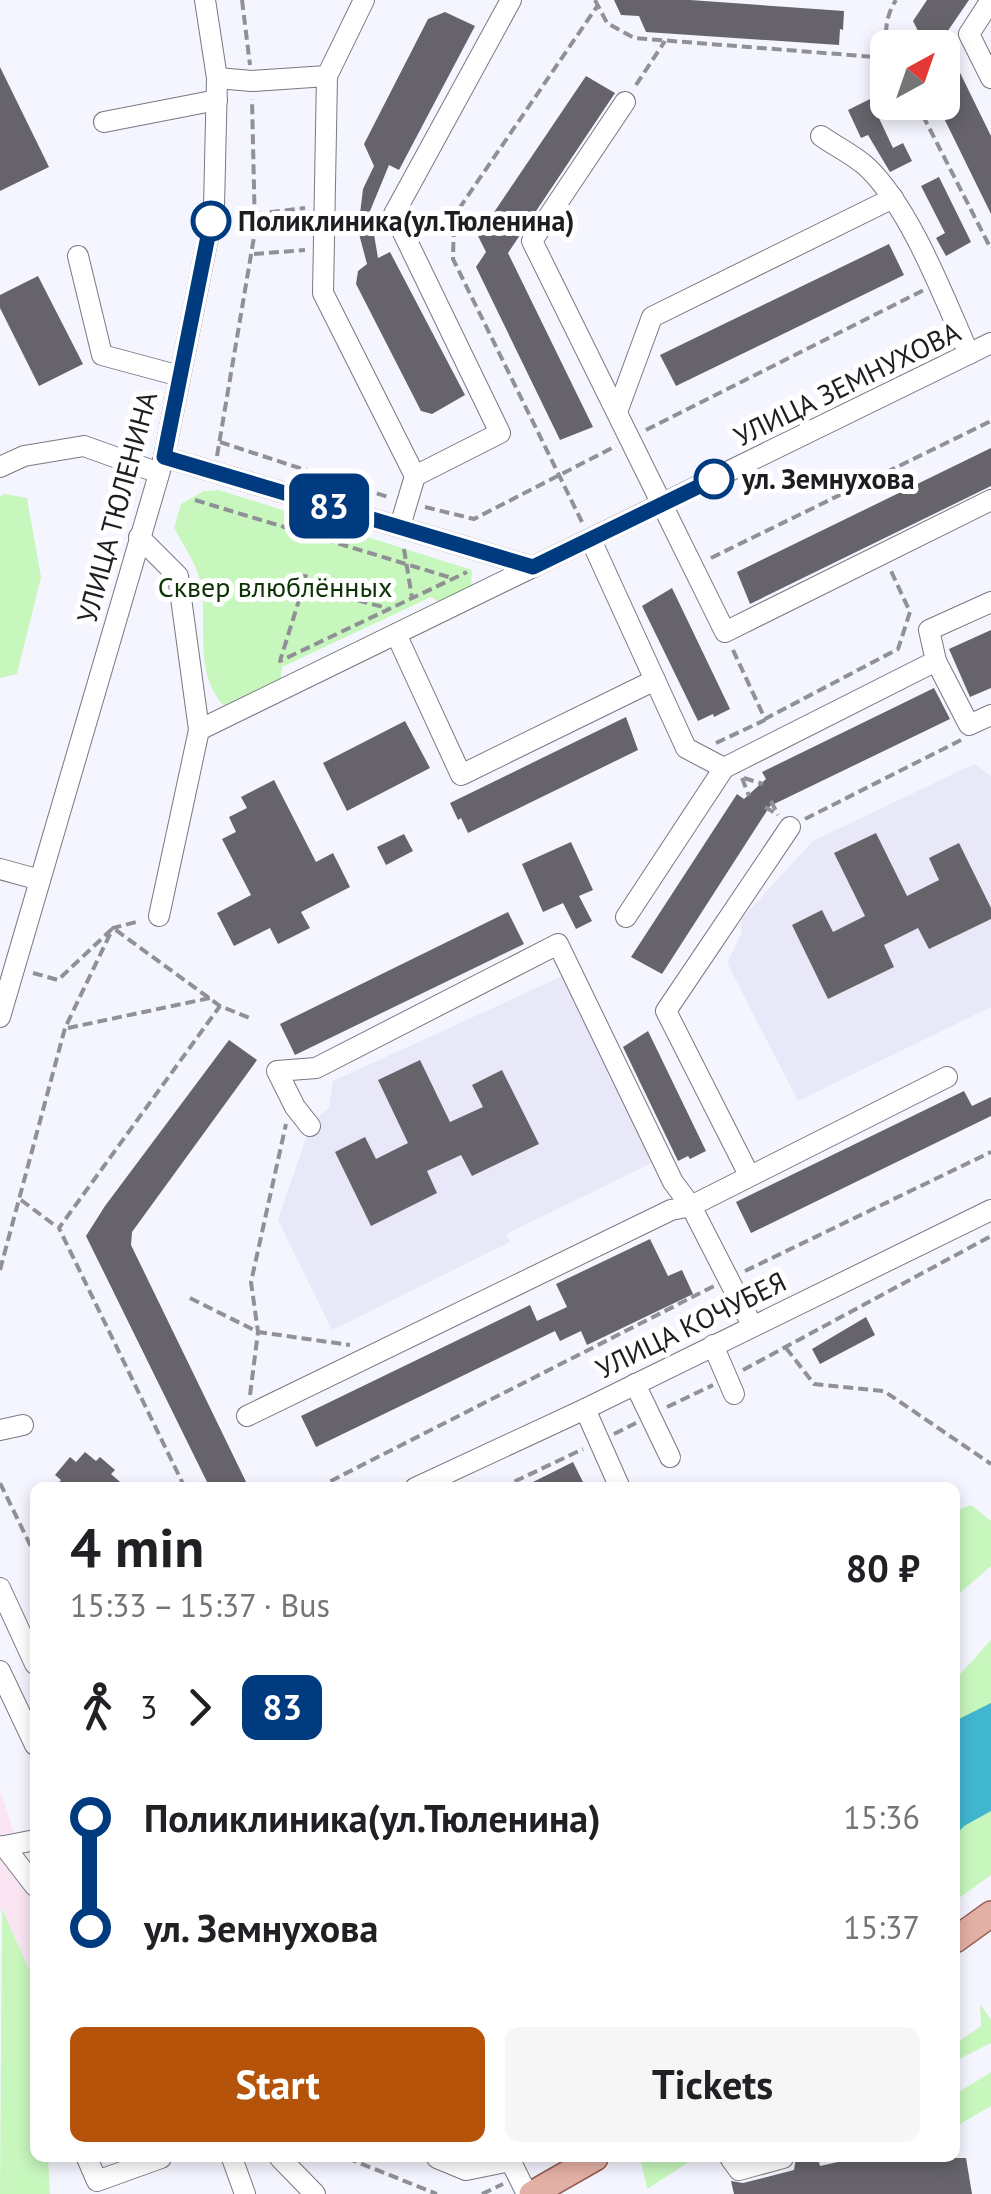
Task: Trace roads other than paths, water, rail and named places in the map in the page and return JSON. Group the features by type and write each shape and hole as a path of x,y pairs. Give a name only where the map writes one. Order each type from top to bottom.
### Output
{"main road":[{"path":"960,1936 991,1914"},
{"path":"529,2180 583,2162"}],"street":[{"name":"УЛИЦА ТЮЛЕНИНА","path":"0,1018 162,465 180,376 214,207 218,78 205,0"},
{"path":"364,0 327,76 323,293 414,476 400,526"},
{"path":"414,476 500,434 394,214 511,0"},
{"path":"991,0 969,34 991,78"},
{"path":"218,78 252,81 327,76"},
{"path":"104,122 216,100"},
{"path":"625,102 532,242 725,632 991,500"},
{"path":"820,136 866,165 893,198 969,354"},
{"path":"617,412 652,317 893,198"},
{"path":"78,256 102,355 180,376"},
{"name":"УЛИЦА ЗЕМНУХОВА","path":"198,730 991,343"},
{"path":"3,457 84,446 214,473 533,567"},
{"path":"138,537 178,576 198,730 159,916"},
{"path":"590,540 686,748 734,773"},
{"path":"991,602 929,630 936,662 969,725 991,716"},
{"path":"396,634 461,774 655,680"},
{"path":"626,917 734,773 936,662"},
{"path":"749,1174 666,1011 784,822"},
{"path":"0,869 40,880"},
{"path":"310,1126 277,1072 316,1068 558,944 586,1009 673,1182 691,1206 752,1324"},
{"path":"247,1416 671,1210 691,1206 947,1077"},
{"name":"УЛИЦА КОЧУБЕЯ","path":"428,1482 991,1210"},
{"path":"712,1345 731,1386"},
{"path":"634,1384 670,1456"},
{"path":"585,1409 617,1482"},
{"path":"0,1430 23,1426"},
{"path":"0,1588 30,1653"},
{"path":"30,1675 4,1679 30,1734"},
{"path":"30,1841 2,1846 30,1880"},
{"path":"88,2162 97,2182 151,2162"},
{"path":"233,2162 245,2194"},
{"path":"284,2162 315,2194"},
{"path":"447,2162 466,2170 529,2180"},
{"path":"729,2162 739,2170 768,2162"}],"water":[{"path":"991,1703 991,1811 960,1830 960,1718"}],"place":[{"name":"Поликлиника(ул.Тюленина)","path":"211,221"},
{"name":"ул. Земнухова","path":"714,479"}],"park label":[{"name":"Сквер влюблённых","path":"275,587"}]}
